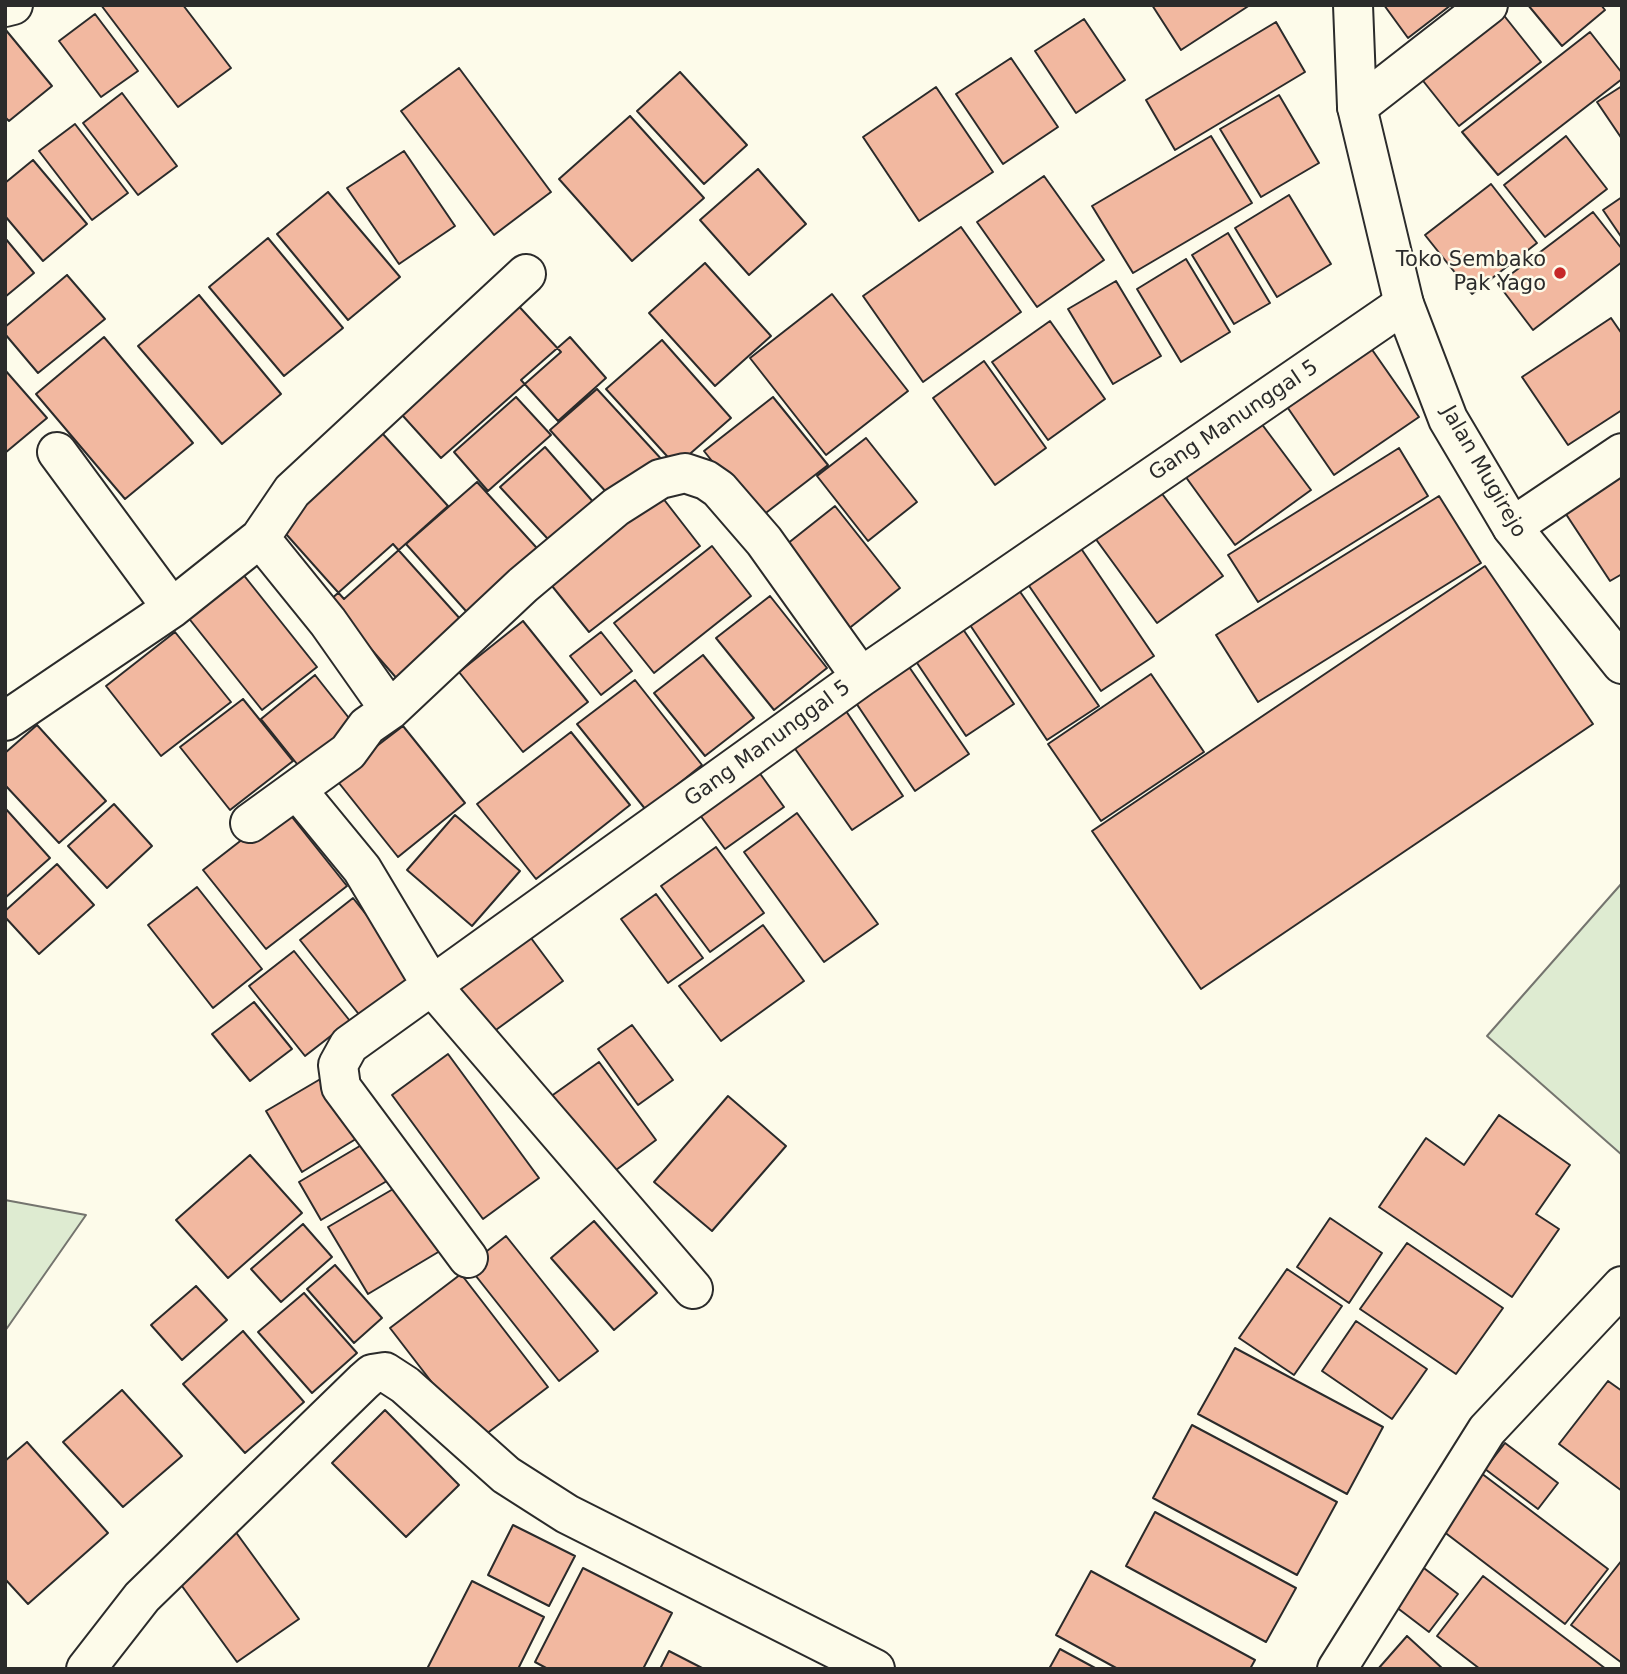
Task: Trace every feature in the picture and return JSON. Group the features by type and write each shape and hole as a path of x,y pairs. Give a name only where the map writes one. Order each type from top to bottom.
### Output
{"street":[{"path":"5,7 13,5"},
{"name":"Jalan Mugirejo","path":"1353,5 1357,107 1404,304 1448,419 1512,527 1622,664"},
{"path":"1357,107 1488,5"},
{"path":"5,721 172,608 260,538 292,491 526,274"},
{"name":"Gang Manunggal 5","path":"468,1258 341,1087 338,1065 349,1045 861,677 1404,304"},
{"path":"57,453 172,608"},
{"path":"1512,527 1622,453"},
{"path":"250,823 348,752 367,726 390,710 513,594 615,507 660,478 685,473 706,480 719,489 764,541 861,677"},
{"path":"260,538 327,622 390,710"},
{"path":"297,790 362,869 432,986 693,1289"},
{"path":"1337,1669 1487,1430 1622,1286"},
{"path":"86,1669 142,1597 364,1381 372,1374 385,1372 405,1385 506,1475 567,1514 874,1668"}],"green space":[{"path":"1622,883 1622,1155 1487,1036"},
{"path":"5,1200 86,1215 5,1331"}],"building":[{"path":"101,5 183,5 231,68 178,107"},
{"path":"1152,5 1250,5 1181,50"},
{"path":"1384,5 1451,5 1408,38"},
{"path":"1528,5 1601,5 1605,10 1562,46"},
{"path":"1498,8 1541,62 1459,126 1416,72"},
{"path":"95,14 138,71 101,97 59,41"},
{"path":"1084,19 1125,80 1076,113 1035,51"},
{"path":"1276,22 1305,72 1175,150 1146,100"},
{"path":"5,29 52,86 9,121 5,117"},
{"path":"1590,32 1622,73 1622,79 1498,175 1462,132"},
{"path":"1011,58 1058,127 1003,164 956,94"},
{"path":"459,68 551,192 494,235 401,111"},
{"path":"680,72 747,145 704,184 637,111"},
{"path":"1622,86 1622,139 1597,102"},
{"path":"936,87 993,172 919,221 863,137"},
{"path":"122,93 177,166 138,195 83,123"},
{"path":"1279,95 1319,163 1261,197 1220,129"},
{"path":"630,116 704,198 632,261 559,179"},
{"path":"75,124 128,193 92,220 39,151"},
{"path":"1211,136 1252,203 1133,273 1092,206"},
{"path":"1566,136 1607,189 1545,237 1504,185"},
{"path":"404,151 455,226 399,264 347,188"},
{"path":"33,160 87,224 43,261 5,216 5,183"},
{"path":"758,169 806,224 749,275 700,220"},
{"path":"1044,176 1104,260 1037,307 977,222"},
{"path":"1491,184 1537,243 1472,294 1425,235"},
{"path":"328,192 400,277 348,320 277,234"},
{"path":"1289,195 1331,264 1277,297 1235,228"},
{"path":"1622,197 1622,238 1603,210"},
{"name":"Toko Sembako Pak Yago","path":"1593,212 1622,249 1622,262 1533,330 1498,284"},
{"path":"961,227 1021,312 923,382 863,296"},
{"path":"1228,233 1270,303 1234,324 1192,255"},
{"path":"5,238 34,273 5,297"},
{"path":"268,238 343,328 284,376 209,287"},
{"path":"1186,259 1230,332 1181,362 1137,289"},
{"path":"705,263 771,336 715,386 649,313"},
{"path":"67,275 105,319 38,373 5,334 5,327"},
{"path":"1116,281 1161,356 1113,384 1068,309"},
{"path":"832,294 908,391 826,455 750,358"},
{"path":"199,295 281,394 222,444 138,346"},
{"path":"514,301 561,352 441,458 394,406"},
{"path":"1611,318 1622,334 1622,410 1568,445 1522,377"},
{"path":"1050,321 1105,399 1048,440 992,362"},
{"path":"104,337 193,443 125,499 36,394"},
{"path":"570,337 606,378 558,421 521,380"},
{"path":"662,340 731,418 676,466 606,389"},
{"path":"1366,341 1419,417 1334,475 1281,398"},
{"path":"984,361 1046,448 995,485 933,398"},
{"path":"5,370 47,418 5,453"},
{"path":"597,389 664,462 617,504 550,430"},
{"path":"516,397 551,435 488,491 454,452"},
{"path":"773,397 828,465 758,519 704,451"},
{"path":"1255,415 1311,490 1235,545 1180,469"},
{"path":"382,433 448,506 344,599 278,525"},
{"path":"866,438 917,502 868,541 817,476"},
{"path":"545,447 602,512 558,550 500,487"},
{"path":"1399,448 1428,496 1258,602 1228,555"},
{"path":"1622,461 1622,574 1610,581 1558,502"},
{"path":"477,482 545,557 474,620 406,544"},
{"path":"655,488 700,546 589,632 544,576"},
{"path":"1160,491 1223,576 1157,623 1095,538"},
{"path":"1439,496 1481,563 1258,702 1216,635"},
{"path":"835,506 900,588 847,630 782,548"},
{"path":"393,544 471,631 406,689 329,601"},
{"path":"1078,544 1154,656 1101,691 1025,580"},
{"path":"712,546 751,596 654,673 614,623"},
{"path":"1485,566 1593,724 1201,989 1092,831"},
{"path":"238,568 317,667 262,710 183,611"},
{"path":"1014,583 1099,706 1047,740 964,616"},
{"path":"770,596 827,668 774,710 716,638"},
{"path":"956,619 1014,704 966,736 909,651"},
{"path":"523,621 588,702 523,752 459,672"},
{"path":"175,632 231,702 161,756 106,686"},
{"path":"601,632 632,671 601,695 570,656"},
{"path":"703,655 754,718 705,756 654,693"},
{"path":"905,661 969,754 915,791 852,697"},
{"path":"1151,674 1204,752 1101,821 1048,744"},
{"path":"315,675 360,732 305,774 261,719"},
{"path":"635,680 702,765 646,810 577,724"},
{"path":"243,699 293,761 230,810 180,747"},
{"path":"844,708 903,796 852,830 791,743"},
{"path":"37,725 106,801 59,843 5,785 5,753"},
{"path":"403,726 465,803 398,857 335,778"},
{"path":"571,732 630,805 536,879 477,804"},
{"path":"756,768 784,807 725,849 697,811"},
{"path":"114,804 152,846 107,888 68,846"},
{"path":"284,807 347,886 266,949 203,870"},
{"path":"5,808 50,858 5,898"},
{"path":"797,813 878,924 824,962 744,852"},
{"path":"455,815 520,871 472,926 407,870"},
{"path":"716,847 764,913 710,952 661,886"},
{"path":"57,864 94,905 39,954 5,917 5,911"},
{"path":"197,887 262,969 213,1008 148,925"},
{"path":"656,894 703,958 668,983 621,919"},
{"path":"353,898 415,976 361,1017 300,940"},
{"path":"763,925 804,981 721,1041 679,986"},
{"path":"528,934 563,981 489,1035 454,987"},
{"path":"294,951 350,1021 305,1056 249,986"},
{"path":"254,1002 292,1049 250,1081 212,1034"},
{"path":"632,1025 673,1080 638,1105 598,1049"},
{"path":"448,1054 539,1178 483,1219 392,1095"},
{"path":"599,1062 656,1140 608,1176 550,1097"},
{"path":"329,1074 364,1134 302,1172 266,1111"},
{"path":"728,1096 786,1146 712,1231 654,1182"},
{"path":"1499,1115 1570,1165 1536,1214 1559,1229 1512,1297 1379,1207 1426,1138 1464,1165"},
{"path":"375,1137 397,1175 321,1220 299,1182"},
{"path":"250,1155 302,1213 228,1278 176,1220"},
{"path":"400,1185 440,1251 368,1294 328,1227"},
{"path":"1330,1218 1382,1253 1349,1303 1297,1267"},
{"path":"594,1221 657,1293 614,1330 551,1258"},
{"path":"303,1224 332,1257 281,1302 251,1269"},
{"path":"506,1236 598,1351 559,1381 468,1266"},
{"path":"1407,1243 1503,1308 1456,1374 1360,1309"},
{"path":"335,1265 382,1318 354,1343 307,1289"},
{"path":"1287,1269 1342,1306 1294,1375 1239,1338"},
{"path":"461,1274 548,1387 477,1441 390,1328"},
{"path":"196,1286 227,1320 182,1360 151,1325"},
{"path":"304,1293 357,1353 312,1393 258,1332"},
{"path":"1356,1321 1427,1369 1392,1419 1322,1371"},
{"path":"243,1331 304,1402 245,1453 183,1384"},
{"path":"1235,1348 1383,1427 1347,1494 1198,1414"},
{"path":"1608,1381 1622,1391 1622,1491 1559,1444"},
{"path":"122,1390 182,1456 123,1507 63,1442"},
{"path":"385,1410 459,1485 406,1537 332,1463"},
{"path":"1192,1425 1337,1502 1297,1575 1153,1498"},
{"path":"27,1442 108,1533 28,1604 5,1579 5,1461"},
{"path":"1505,1443 1558,1483 1538,1509 1485,1469"},
{"path":"1481,1473 1608,1569 1565,1624 1439,1528"},
{"path":"1155,1512 1296,1588 1266,1642 1126,1566"},
{"path":"513,1525 575,1556 549,1606 488,1575"},
{"path":"235,1531 299,1619 237,1662 174,1575"},
{"path":"1412,1559 1458,1594 1429,1632 1383,1597"},
{"path":"1622,1560 1622,1663 1571,1625"},
{"path":"583,1568 672,1613 643,1669 548,1669 535,1662"},
{"path":"1091,1571 1255,1660 1250,1669 1118,1669 1056,1635"},
{"path":"1483,1576 1606,1669 1480,1669 1437,1636"},
{"path":"472,1581 544,1617 518,1669 427,1669"},
{"path":"1407,1636 1443,1669 1378,1669"},
{"path":"1060,1649 1097,1669 1049,1669"},
{"path":"669,1651 704,1669 660,1669"}],"place":[{"name":"Toko Sembako Pak Yago","path":"1560,273"}]}
